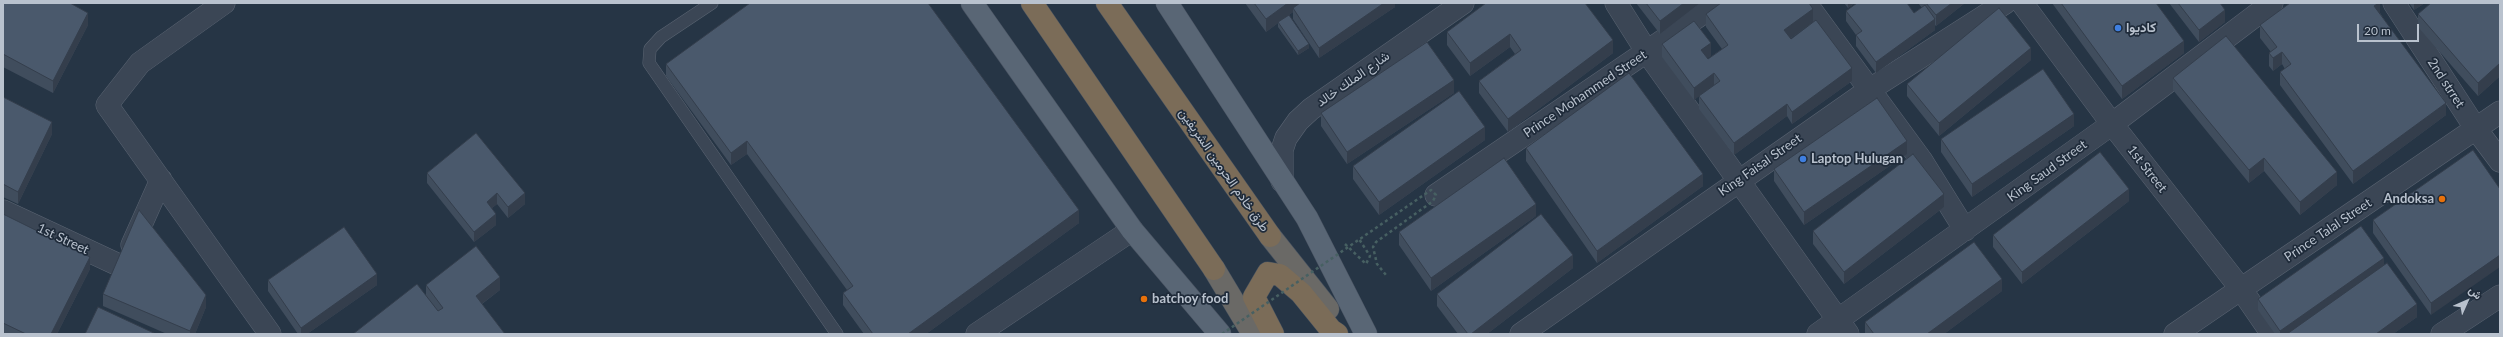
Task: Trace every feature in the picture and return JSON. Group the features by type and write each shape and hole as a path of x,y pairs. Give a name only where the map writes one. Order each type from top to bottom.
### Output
{"highway":[{"path":"1032,3 1214,269 1253,334"},
{"name":"طرق خادم الحرمين الشريفين","path":"1107,3 1270,236 1347,334"},
{"path":"1273,334 1254,297 1268,273 1280,275 1301,293 1331,330 1337,334"}],"main road":[{"path":"972,3 1132,230 1221,334"},
{"path":"1167,3 1307,218 1366,334"}],"street":[{"path":"224,3 140,63 107,105 270,334"},
{"name":"شارع الملك خالد","path":"1282,181 1282,150 1286,138 1298,121 1311,108 1463,3"},
{"path":"1616,3 1647,52 1843,327"},
{"name":"Prince Mohammed Street","path":"1444,190 1718,3"},
{"path":"1806,3 1922,161 1965,230"},
{"name":"King Faisal Street","path":"1521,334 1738,179 1869,90 2005,3"},
{"name":"1st Street","path":"2022,3 2112,124 2241,289 2272,334"},
{"name":"King Saud Street","path":"1818,334 1843,327 1965,230 2112,124 2272,3"},
{"name":"2nd strret","path":"2394,3 2476,129 2500,160"},
{"name":"Prince Talal Street","path":"2175,334 2500,112"},
{"path":"114,287 161,180"},
{"name":"1st Street","path":"3,211 123,267"},
{"path":"977,334 1132,230"},
{"path":"2442,334 2500,296"}],"lane":[{"path":"712,3 661,37 650,49 649,63 837,334"}],"path":[{"path":"1221,334 1431,190 1444,190"},
{"path":"1386,275 1377,264 1373,247 1376,242 1434,201 1444,190"},
{"path":"1340,240 1366,264 1370,256 1359,239"}],"building":[{"path":"3,3 70,3 88,13 53,81 3,54"},
{"path":"750,3 928,3 1079,210 908,334 873,334 843,293 853,286 747,141 731,153 666,64"},
{"path":"1254,3 1288,3 1266,19"},
{"path":"1300,3 1384,3 1319,48 1293,8"},
{"path":"1486,3 1585,3 1613,40 1508,119 1479,81 1521,50 1510,34 1470,63 1447,32"},
{"path":"1646,3 1684,3 1660,21"},
{"path":"1721,3 1809,3 1813,9 1784,30 1791,39 1816,20 1852,68 1792,112 1787,104 1734,143 1699,96 1720,81 1714,73 1694,88 1662,44 1694,21 1711,43 1701,50 1708,59 1728,45 1706,14"},
{"path":"1857,3 1907,3 1914,13 1925,5 1935,19 1876,62 1856,35 1862,31 1846,11"},
{"path":"1926,3 1952,3 1936,15"},
{"name":"كاديوا","path":"2061,3 2156,3 2184,41 2122,86"},
{"path":"2178,3 2220,3 2225,10 2199,30"},
{"path":"2290,3 2379,3 2374,6 2446,103 2353,171 2280,72 2291,64 2282,52 2273,58 2269,53 2277,47 2260,25"},
{"path":"2431,3 2500,3 2500,65 2499,64 2478,83 2418,14"},
{"path":"1999,8 2031,48 1939,123 1907,84"},
{"path":"1289,15 1309,44 1298,51 1278,22"},
{"path":"2226,36 2337,172 2300,202 2264,158 2249,170 2173,78"},
{"path":"1427,42 1454,80 1347,152 1321,113"},
{"path":"2043,69 2074,114 1972,184 1941,139"},
{"path":"1629,73 1703,174 1597,251 1526,148"},
{"path":"1459,91 1485,127 1379,202 1353,166"},
{"path":"3,97 52,122 18,192 3,184"},
{"path":"1877,98 1907,141 1804,212 1774,169"},
{"path":"476,133 525,193 508,207 497,193 487,202 496,214 474,232 427,173"},
{"path":"2473,150 2500,189 2500,255 2431,303 2373,220"},
{"path":"2100,152 2129,189 2022,272 1993,235"},
{"path":"1913,154 1944,194 1844,272 1813,231"},
{"path":"1504,158 1536,204 1431,278 1399,232"},
{"path":"139,210 206,295 190,331 103,294"},
{"path":"3,214 90,257 51,334 26,334 3,323"},
{"path":"1541,214 1573,255 1471,334 1468,334 1437,294"},
{"path":"2361,226 2384,258 2280,331 2258,299"},
{"path":"344,227 377,274 301,328 268,280"},
{"path":"1974,242 2002,279 1927,334 1874,334 1865,322"},
{"path":"476,246 500,277 476,296 505,334 353,334 417,284 438,311 443,308 426,285"},
{"path":"2387,263 2417,304 2376,334 2287,334"},
{"path":"98,307 156,334 85,334"}],"place":[{"name":"كاديوا","path":"2118,28"},
{"name":"Laptop Hulugan","path":"1803,159"},
{"name":"Andoksa","path":"2442,199"},
{"name":"batchoy food","path":"1144,299"}]}
